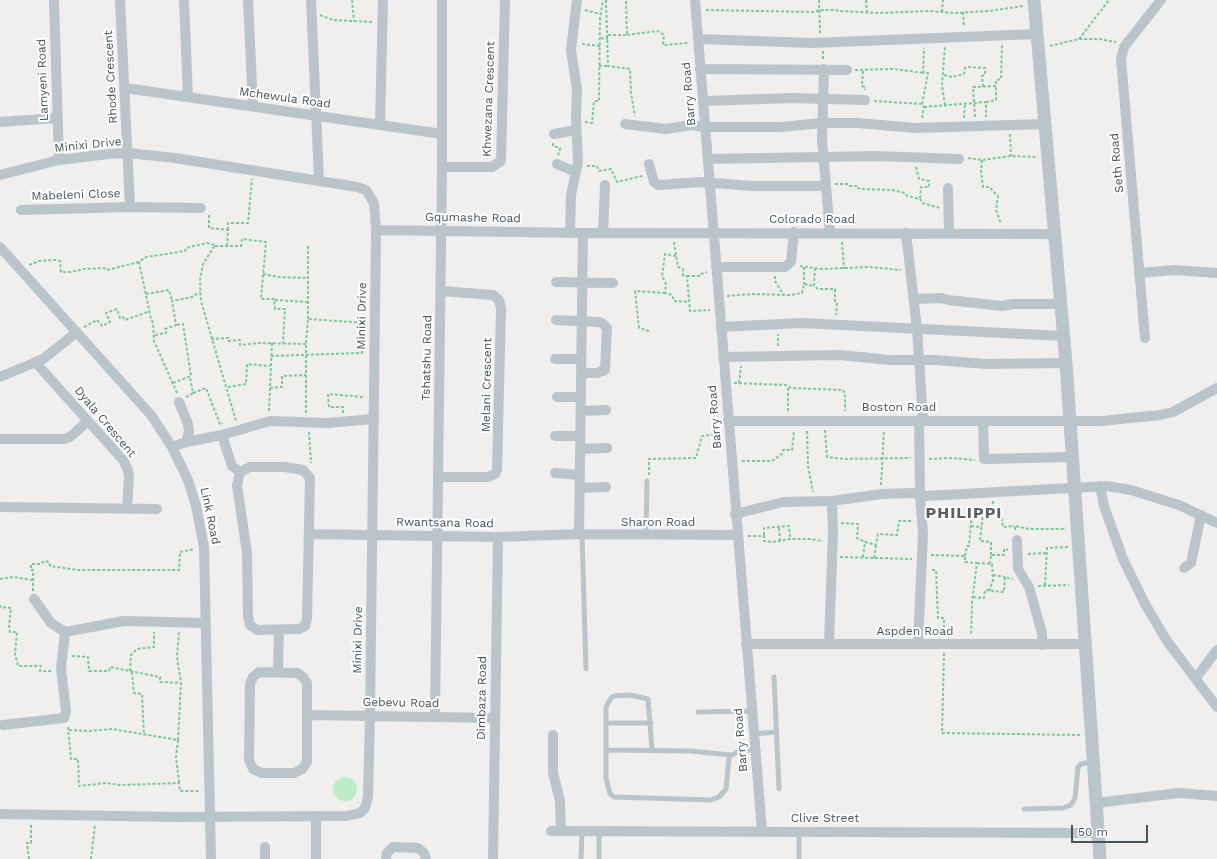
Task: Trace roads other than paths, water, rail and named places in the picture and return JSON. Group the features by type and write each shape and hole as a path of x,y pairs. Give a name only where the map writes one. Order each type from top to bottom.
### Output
{"street":[{"name":"Lamyeni Road","path":"54,0 56,118 59,160"},
{"name":"Rhode Crescent","path":"120,0 128,153"},
{"path":"184,0 188,97"},
{"path":"248,0 253,106"},
{"path":"311,0 319,180"},
{"path":"380,124 382,0"},
{"name":"Tshatshu Road","path":"435,716 441,291 442,0"},
{"name":"Khwezana Crescent","path":"442,167 492,167 502,161 505,0"},
{"name":"Seth Road","path":"1145,338 1121,59 1124,47 1161,0"},
{"path":"1034,2 1064,336 1100,859"},
{"path":"570,233 571,194 576,168 577,89 571,57 571,42 577,4"},
{"name":"Barry Road","path":"695,5 735,514 762,831"},
{"path":"698,40 812,43 945,39 1037,34"},
{"path":"700,69 847,70"},
{"path":"824,69 822,123 823,158 826,186 836,233"},
{"name":"Mchewula Road","path":"125,88 442,134"},
{"path":"703,101 793,98 865,100"},
{"path":"0,122 56,118"},
{"path":"625,124 661,129 691,125 705,127 786,127 822,123 921,128 1045,124"},
{"path":"554,134 576,126"},
{"name":"Minixi Drive","path":"0,175 59,160 128,153 253,170 357,187 366,190 374,203 376,230 375,345 368,803 360,813 347,816 316,816"},
{"name":"Mabeleni Close","path":"128,153 130,207"},
{"path":"708,159 916,157 959,159"},
{"path":"557,164 576,168"},
{"path":"650,169 654,182 658,185 710,183 745,186 826,186"},
{"path":"603,233 605,185"},
{"path":"948,188 949,233"},
{"name":"Mabeleni Close","path":"21,210 130,207 201,208"},
{"name":"Gqumashe Road","path":"376,230 570,233"},
{"path":"716,269 776,268 789,265 792,258 794,232"},
{"name":"Colorado Road","path":"570,233 794,232 1055,234"},
{"path":"581,535 580,436 583,233"},
{"path":"906,233 918,329 921,420 920,495 922,557 920,569 918,644"},
{"name":"Link Road","path":"0,247 151,415 172,447 188,480 196,506 204,547 212,859"},
{"path":"1139,273 1174,270 1217,273"},
{"path":"556,282 613,283"},
{"name":"Melani Crescent","path":"438,476 488,477 495,474 497,470 501,308 499,300 493,295 441,291"},
{"path":"915,299 940,298 1002,306 1013,304 1061,304"},
{"path":"556,320 602,323 607,331 605,370 597,373 581,373"},
{"path":"721,327 779,323 1064,336"},
{"path":"0,377 36,363 77,332"},
{"path":"723,357 840,355 890,360 1003,364 1066,363"},
{"path":"555,359 581,359"},
{"name":"Dyala Crescent","path":"36,363 126,464 128,477 127,509"},
{"name":"Boston Road","path":"728,421 1101,421 1160,415 1173,412 1217,388"},
{"path":"556,397 581,397"},
{"path":"179,402 188,428 186,442"},
{"path":"581,411 606,410"},
{"path":"172,447 186,442 222,435 237,425 270,421 344,422 374,419"},
{"path":"0,439 64,439 70,437 88,421"},
{"path":"983,421 984,459 1072,457"},
{"path":"222,435 232,466 240,472"},
{"path":"555,436 580,436"},
{"path":"580,449 607,448"},
{"path":"250,467 285,467 303,470 310,478 308,619 305,626 299,629 258,630 250,625 248,616 247,553 237,485 240,472 250,467"},
{"path":"555,473 580,475"},
{"path":"1100,486 1104,506 1131,577 1162,634 1217,707"},
{"path":"735,514 783,502 832,501 882,494 920,495 992,493 1074,489 1100,486 1131,490 1179,505 1217,523"},
{"path":"580,488 606,487"},
{"path":"828,644 833,522 832,501"},
{"path":"0,507 157,509"},
{"path":"1184,568 1191,563 1201,515"},
{"name":"Rwantsana Road","path":"309,534 498,537 581,535"},
{"name":"Sharon Road","path":"581,535 737,535"},
{"name":"Dimbaza Road","path":"493,859 498,537"},
{"path":"1016,548 1018,569 1027,585 1042,633 1042,645"},
{"path":"34,599 51,623 65,632 116,622 153,620 206,623"},
{"path":"278,672 279,630"},
{"path":"3,726 62,720 66,715 62,669 65,632"},
{"name":"Aspden Road","path":"746,644 1085,644"},
{"path":"1196,678 1217,650"},
{"path":"259,672 297,673 303,677 307,683 308,715 307,762 302,769 294,774 262,773 253,769 249,760 250,684 253,677 259,672"},
{"name":"Gebevu Road","path":"308,715 494,718"},
{"name":"Clive Street","path":"553,735 553,773 560,801 556,831 1098,833"},
{"path":"1096,804 1165,794 1217,796"},
{"path":"0,814 94,817 211,818 316,816 316,859"},
{"path":"265,847 265,859"},
{"path":"386,859 387,853 393,847 418,848 424,853 426,859"}],"lane":[{"path":"646,535 647,481"},
{"path":"581,535 586,669"},
{"path":"774,677 780,789"},
{"path":"652,750 648,699 630,695 614,696 611,698 606,707 606,778 610,794 622,798 710,800 720,797 726,789 728,760 731,755"},
{"path":"698,712 752,711"},
{"path":"606,722 651,723"},
{"path":"754,734 776,732"},
{"path":"606,750 707,751 731,755 755,749"},
{"path":"1024,809 1067,808 1074,802 1078,767 1081,764 1093,762"},
{"path":"581,859 582,831"},
{"path":"599,859 600,831"},
{"path":"799,831 799,859"}],"district":[{"name":"PHILIPPI","path":"964,513"}]}
